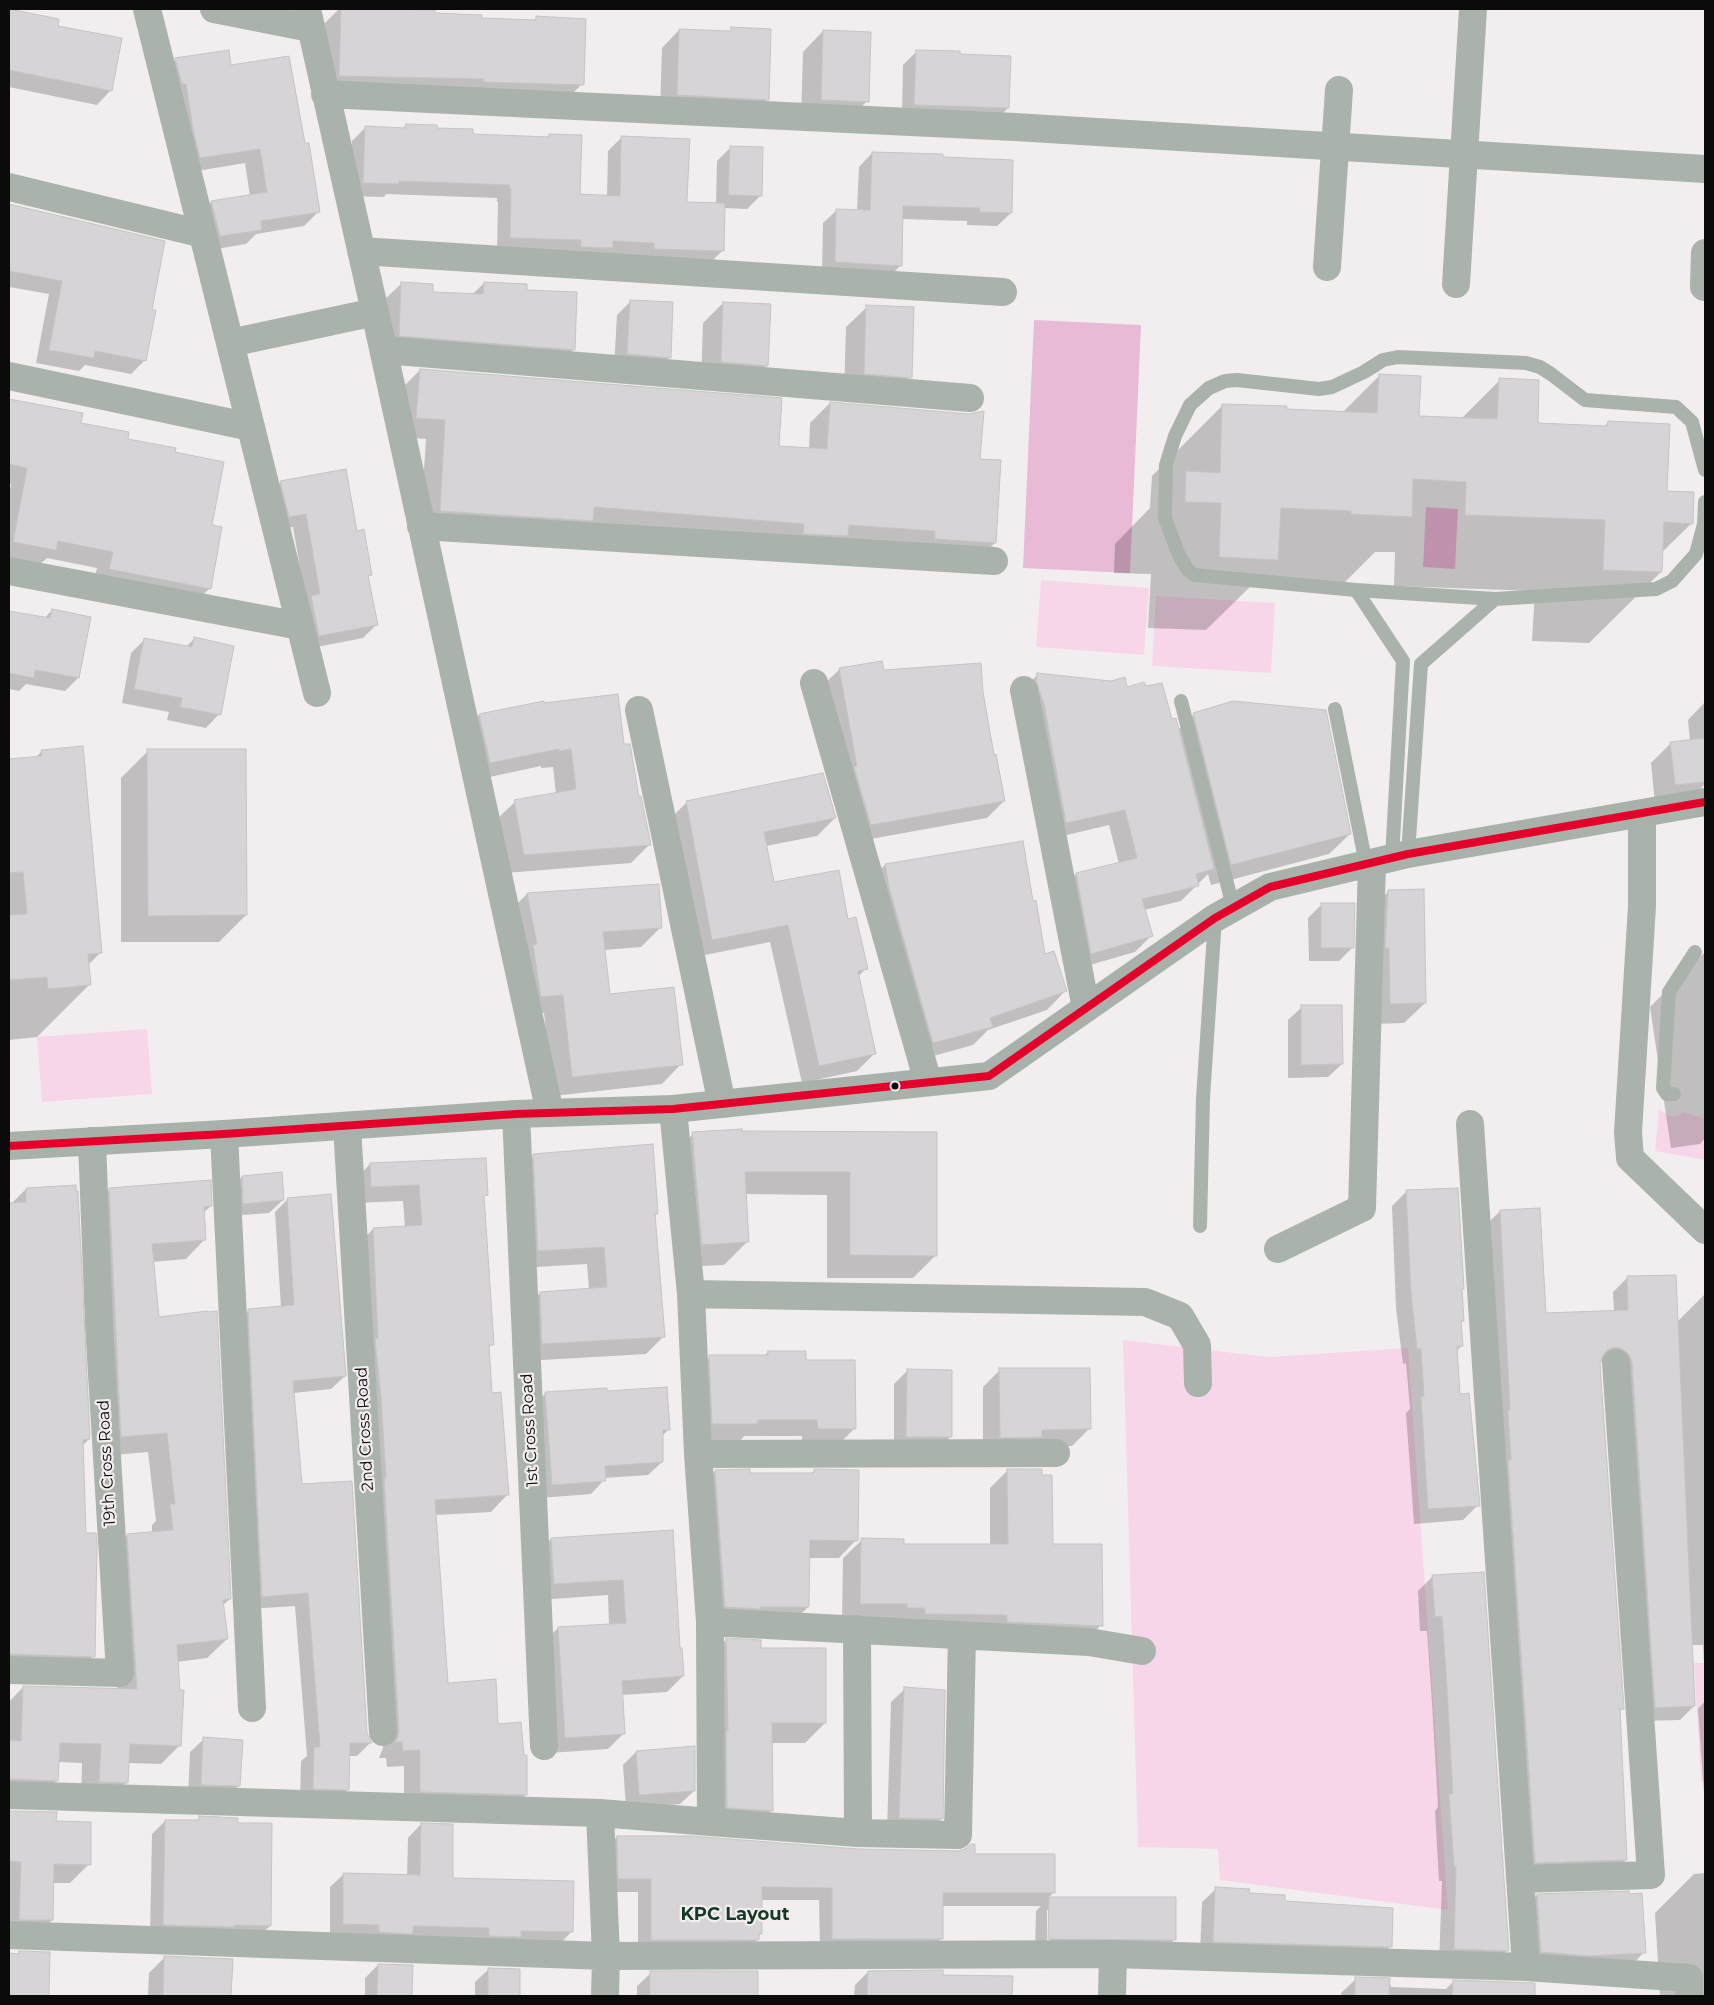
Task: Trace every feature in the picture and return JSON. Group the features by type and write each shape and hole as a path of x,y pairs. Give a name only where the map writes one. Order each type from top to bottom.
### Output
{"main road":[{"path":"9,1146 224,1134 516,1114 673,1109 989,1076 1224,912 1270,888 1384,860 1705,802"}],"street":[{"path":"147,9 317,693"},
{"path":"214,9 309,18 376,312 550,1113"},
{"path":"1456,284 1473,9"},
{"path":"1327,267 1339,90"},
{"path":"325,94 1015,126 1705,169"},
{"path":"9,187 203,234"},
{"path":"361,251 1003,292"},
{"path":"1704,287 1705,253"},
{"path":"230,343 376,312"},
{"path":"384,350 970,398"},
{"path":"9,376 251,428"},
{"path":"421,526 994,561"},
{"path":"9,571 300,626"},
{"path":"814,683 928,1082"},
{"path":"1024,690 1086,1008"},
{"path":"639,710 722,1104"},
{"path":"1642,814 1642,906 1628,1132 1630,1158 1705,1230"},
{"path":"1278,1249 1362,1208 1384,860"},
{"path":"673,1109 691,1294 698,1454 710,1622 711,1822"},
{"name":"1st Cross Road","path":"516,1114 544,1746"},
{"path":"1470,1124 1526,1967"},
{"name":"2nd Cross Road","path":"347,1126 383,1732"},
{"path":"224,1134 252,1708"},
{"name":"19th Cross Road","path":"9,1670 120,1673 99,1324 92,1141"},
{"path":"691,1294 1145,1302 1180,1316 1197,1345 1198,1383"},
{"path":"1520,1880 1651,1875 1616,1363"},
{"path":"698,1454 1056,1453"},
{"path":"710,1622 1090,1642 1142,1651"},
{"path":"857,1629 858,1832"},
{"path":"9,1795 600,1813 858,1832 958,1835 962,1635"},
{"path":"600,1813 606,1956 605,1996"},
{"path":"9,1934 606,1956 1112,1954 1526,1967 1689,1978 1689,1996"},
{"path":"1112,1954 1112,1996"}],"lane":[{"path":"1705,470 1700,444 1692,422 1676,407 1585,400 1540,367 1526,363 1398,358 1383,360 1364,372 1332,387 1320,389 1237,380 1225,381 1209,388 1190,405 1182,418 1166,465 1165,518 1174,545 1187,569 1194,575 1356,590 1495,599 1656,589 1672,581 1696,554 1704,524 1705,502"},
{"path":"1356,590 1403,662 1384,860"},
{"path":"1384,860 1421,664 1495,599"},
{"path":"1403,662 1421,664"},
{"path":"1180,701 1224,912 1203,1098 1200,1226"},
{"path":"1335,709 1384,860"},
{"path":"1674,1094 1667,1094 1663,1088 1669,992 1694,952"}],"shaded area":[{"path":"1034,320 1141,325 1130,573 1023,568"},
{"path":"1426,507 1458,509 1455,569 1423,567"},
{"path":"1041,580 1149,588 1144,655 1036,647"},
{"path":"1156,596 1275,603 1271,673 1152,666"},
{"path":"147,1029 152,1094 42,1102 37,1037"},
{"path":"1659,1109 1669,1116 1677,1116 1684,1112 1705,1119 1705,1160 1655,1151"},
{"path":"1123,1340 1269,1357 1408,1348 1448,1910 1220,1880 1218,1849 1138,1847"},
{"path":"1694,1663 1705,1663 1705,1781 1701,1781"}],"building":[{"path":"9,9 59,19 58,26 122,38 112,91 9,70"},
{"path":"341,9 435,10 435,13 482,15 482,18 536,20 536,16 586,19 584,85 483,82 484,79 339,76"},
{"path":"731,27 771,29 769,100 677,95 679,29 731,31"},
{"path":"823,30 871,32 869,102 821,100"},
{"path":"229,50 231,65 289,56 305,143 309,143 320,212 261,221 262,230 220,236 211,201 267,192 260,149 200,158 186,84 182,84 175,58"},
{"path":"916,50 960,51 960,54 1011,56 1009,108 914,105"},
{"path":"406,124 437,125 437,128 473,129 473,134 549,137 549,134 582,135 580,194 620,196 621,136 690,139 687,200 688,202 725,203 724,251 654,249 654,243 613,241 613,248 581,247 581,240 510,238 510,185 399,181 399,184 363,183 365,126 405,128"},
{"path":"730,146 763,147 762,196 728,195"},
{"path":"872,152 943,154 943,157 1013,160 1012,213 980,212 980,208 903,206 902,266 835,262 836,209 870,210"},
{"path":"9,204 165,241 152,310 156,310 146,361 95,351 94,358 49,350 62,281 9,271"},
{"path":"401,282 433,284 433,292 483,294 484,282 527,284 527,290 577,292 575,350 399,336"},
{"path":"630,300 673,302 671,358 627,354"},
{"path":"723,302 771,304 768,366 721,362"},
{"path":"866,305 914,307 912,378 864,374"},
{"path":"420,369 782,398 779,446 827,449 830,402 969,414 984,411 980,459 1001,460 996,543 935,539 935,531 849,525 848,536 803,534 804,524 594,507 593,521 440,511 445,420 416,418"},
{"path":"1379,374 1421,376 1419,416 1497,419 1499,378 1539,380 1538,423 1607,426 1608,421 1670,424 1667,491 1694,492 1693,524 1664,522 1662,572 1603,570 1605,520 1465,515 1466,482 1413,479 1412,517 1351,514 1351,511 1281,508 1278,560 1219,557 1221,503 1185,502 1186,471 1220,473 1222,404 1287,406 1287,409 1377,413"},
{"path":"9,399 83,413 81,423 129,432 128,439 176,448 175,452 224,462 212,525 222,527 211,589 109,569 113,552 58,541 56,550 13,542 27,468 9,464"},
{"path":"346,469 357,531 364,529 372,575 368,576 378,625 319,636 311,596 320,594 306,514 289,517 280,481"},
{"path":"52,609 91,617 79,678 35,670 34,678 9,673 9,611 50,618"},
{"path":"194,637 234,646 221,715 180,707 182,698 134,689 144,638 192,647"},
{"path":"882,661 884,670 981,663 983,692 994,755 996,754 1005,801 871,825 854,767 857,766 839,668"},
{"path":"1037,673 1111,681 1125,677 1127,687 1144,682 1146,686 1162,683 1172,719 1176,718 1214,869 1196,874 1199,886 1142,899 1153,936 1091,954 1076,873 1137,858 1125,810 1066,823 1044,704 1036,681"},
{"path":"618,694 624,744 630,744 639,797 641,796 651,845 524,855 514,800 576,789 571,749 559,751 559,749 490,763 479,714 544,701 544,703"},
{"path":"1233,701 1326,710 1351,834 1231,865 1193,713"},
{"path":"1705,738 1705,782 1675,785 1670,742"},
{"path":"83,746 102,953 88,954 91,985 48,989 47,977 9,980 9,915 27,914 23,872 9,873 9,759 42,756 41,750"},
{"path":"147,749 246,749 247,915 148,916"},
{"path":"823,773 836,818 764,832 774,882 839,870 848,919 856,917 868,969 858,971 876,1054 819,1066 788,925 712,940 686,801"},
{"path":"1023,841 1033,901 1036,900 1045,954 1054,951 1067,991 990,1018 993,1027 933,1043 889,887 885,864"},
{"path":"659,884 662,928 603,932 610,994 674,987 683,1065 572,1077 563,995 541,997 533,945 537,944 527,893"},
{"path":"1424,889 1426,1003 1390,1004 1389,948 1385,948 1388,890"},
{"path":"1321,903 1355,903 1354,948 1321,948"},
{"path":"1301,1005 1342,1005 1343,1064 1301,1065"},
{"path":"742,1129 742,1131 937,1132 937,1256 850,1255 850,1172 745,1172 749,1242 702,1245 692,1132"},
{"path":"653,1144 658,1214 655,1214 665,1337 542,1344 540,1292 607,1287 604,1247 538,1251 533,1154"},
{"path":"486,1158 488,1195 484,1196 494,1345 489,1345 492,1393 501,1392 509,1495 435,1500 448,1683 496,1679 498,1724 521,1722 524,1755 527,1755 527,1795 420,1792 420,1750 403,1751 402,1742 394,1742 399,1731 384,1478 386,1478 375,1339 378,1338 373,1228 422,1225 419,1185 371,1187 370,1163"},
{"path":"282,1172 284,1200 243,1204 242,1176"},
{"path":"211,1180 212,1206 204,1207 206,1240 152,1244 159,1317 217,1311 231,1599 223,1600 228,1639 177,1645 180,1690 184,1690 181,1746 130,1744 128,1783 99,1782 101,1744 60,1743 58,1781 9,1779 9,1740 21,1741 23,1686 137,1689 127,1534 173,1530 170,1504 175,1504 167,1433 121,1437 109,1188"},
{"path":"76,1185 76,1191 78,1191 90,1439 83,1440 86,1533 96,1533 97,1543 95,1657 9,1654 9,1203 26,1202 26,1188"},
{"path":"1458,1188 1464,1289 1462,1289 1464,1321 1461,1321 1463,1346 1457,1347 1460,1394 1469,1393 1480,1506 1428,1509 1421,1397 1424,1396 1421,1349 1417,1349 1411,1292 1406,1190"},
{"path":"331,1194 346,1376 293,1381 302,1484 352,1481 367,1733 372,1743 350,1743 349,1790 313,1789 314,1747 320,1747 308,1593 262,1597 248,1309 294,1305 287,1198"},
{"path":"1540,1208 1546,1313 1628,1310 1627,1276 1676,1275 1695,1706 1655,1708 1632,1362 1629,1354 1615,1347 1607,1350 1600,1364 1624,1709 1620,1709 1627,1860 1535,1863 1508,1460 1511,1460 1508,1411 1510,1410 1500,1210"},
{"path":"768,1351 806,1351 806,1360 855,1360 856,1429 818,1429 817,1420 758,1420 758,1424 712,1424 709,1355 768,1355"},
{"path":"999,1368 1090,1368 1091,1429 1042,1430 1042,1437 1000,1438"},
{"path":"907,1369 952,1370 952,1437 906,1437"},
{"path":"667,1387 670,1430 663,1430 663,1462 605,1466 606,1481 552,1485 545,1392 607,1388 607,1391"},
{"path":"750,1469 750,1473 814,1473 814,1469 859,1470 858,1541 810,1540 809,1607 760,1607 760,1609 725,1607 715,1470"},
{"path":"1007,1469 1042,1469 1042,1475 1052,1475 1053,1544 1102,1544 1103,1626 1007,1622 1007,1615 925,1614 925,1608 907,1608 907,1604 860,1604 861,1538 904,1539 904,1544 1008,1544"},
{"path":"673,1530 680,1648 682,1648 684,1676 622,1681 625,1734 565,1738 558,1627 626,1623 623,1580 554,1584 551,1538"},
{"path":"1484,1572 1509,1951 1454,1949 1456,1866 1454,1866 1449,1794 1453,1794 1447,1687 1442,1616 1435,1617 1432,1575"},
{"path":"726,1638 761,1640 761,1648 826,1648 826,1723 772,1723 773,1811 727,1808"},
{"path":"904,1687 945,1690 943,1819 899,1818"},
{"path":"203,1737 243,1740 240,1786 201,1785"},
{"path":"695,1746 695,1791 639,1795 636,1751"},
{"path":"9,1811 57,1812 56,1821 91,1822 91,1865 54,1864 53,1920 19,1920 21,1862 9,1861"},
{"path":"199,1816 238,1818 238,1823 272,1823 271,1926 163,1925 165,1820 199,1820"},
{"path":"421,1823 453,1824 453,1878 574,1881 573,1932 521,1931 521,1937 489,1936 489,1928 413,1926 413,1934 379,1932 379,1925 343,1924 343,1873 420,1875"},
{"path":"617,1836 691,1836 858,1849 958,1851 965,1849 971,1844 975,1844 975,1854 1055,1854 1055,1893 943,1893 943,1939 832,1939 832,1888 762,1887 762,1934 759,1934 759,1940 651,1940 651,1879 618,1879"},
{"path":"1215,1887 1250,1889 1249,1893 1285,1895 1285,1901 1393,1908 1392,1947 1213,1942"},
{"path":"1629,1891 1629,1894 1642,1893 1646,1953 1591,1956 1541,1952 1537,1894"},
{"path":"1049,1897 1176,1897 1176,1940 1048,1939"},
{"path":"19,1951 50,1952 49,1996 9,1996 9,1953 19,1954"},
{"path":"164,1956 233,1959 231,1996 163,1996"},
{"path":"378,1964 413,1965 412,1996 377,1996"},
{"path":"488,1968 520,1969 520,1996 488,1996"},
{"path":"943,1970 943,1975 1013,1976 1012,1996 867,1996 868,1971"},
{"path":"650,1971 758,1971 758,1996 650,1996"},
{"path":"1355,1977 1390,1978 1389,1996 1355,1996"},
{"path":"1453,1980 1535,1983 1535,1996 1452,1996"}],"transit line":[{"path":"9,1146 224,1134 516,1114 673,1109 989,1076 1215,918 1270,887 1408,854 1705,802"}],"district":[{"name":"KPC Layout","path":"735,1915"}]}
